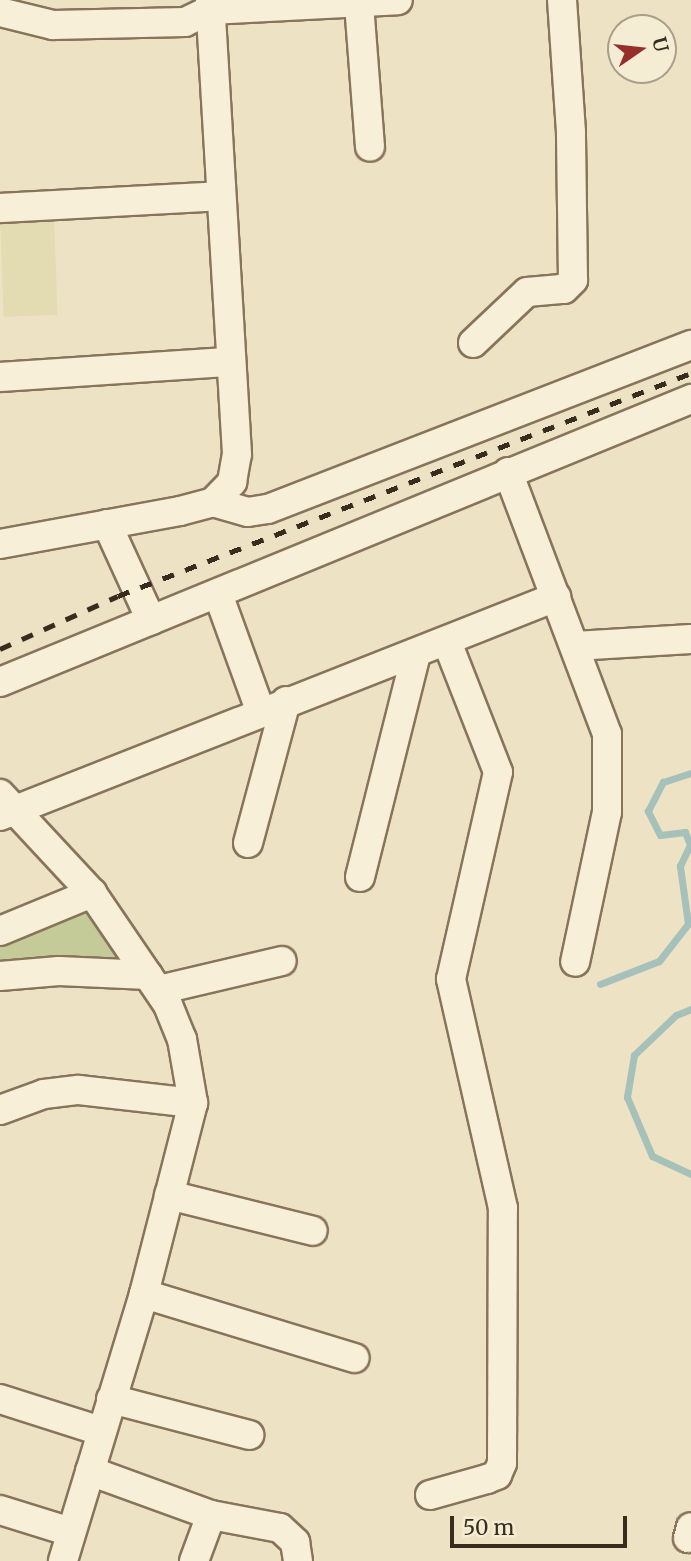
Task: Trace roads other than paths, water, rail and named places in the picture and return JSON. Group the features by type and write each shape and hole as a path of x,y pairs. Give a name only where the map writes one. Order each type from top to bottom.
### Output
{"street":[{"path":"0,12 53,25 185,22 210,5 359,4 398,0"},
{"path":"473,343 527,292 564,289 573,280 572,159 562,0"},
{"path":"359,4 370,146"},
{"path":"210,5 228,362 236,464 232,482 213,502"},
{"path":"0,208 219,196"},
{"path":"0,544 213,502 248,512 268,509 691,345"},
{"path":"0,377 228,362"},
{"path":"0,682 691,399"},
{"path":"508,472 607,734 610,778 575,962"},
{"path":"107,524 151,620"},
{"path":"218,594 273,705 248,842"},
{"path":"63,1561 144,1294 192,1103 182,1039 153,983 92,893 4,807 416,654 556,597"},
{"path":"575,646 691,639"},
{"path":"430,1495 497,1475 502,1450 503,1208 451,979 498,772 447,642"},
{"path":"360,877 416,654"},
{"path":"0,931 92,893"},
{"path":"0,976 59,971 153,983 282,961"},
{"path":"0,1110 44,1094 79,1090 192,1103"},
{"path":"169,1195 313,1231"},
{"path":"144,1294 354,1358"},
{"path":"0,1399 101,1431"},
{"path":"111,1399 249,1435"},
{"path":"90,1471 211,1516 279,1528 295,1542 298,1561"},
{"path":"0,1510 71,1532"},
{"path":"194,1561 211,1516"}],"waterway":[{"path":"600,984 659,961 688,924 680,866 690,845 685,832 660,835 648,811 663,782 691,773"},
{"path":"691,1009 676,1015 634,1055 627,1097 652,1156 691,1174"}],"railway":[{"path":"0,649 118,596 691,373"}]}
